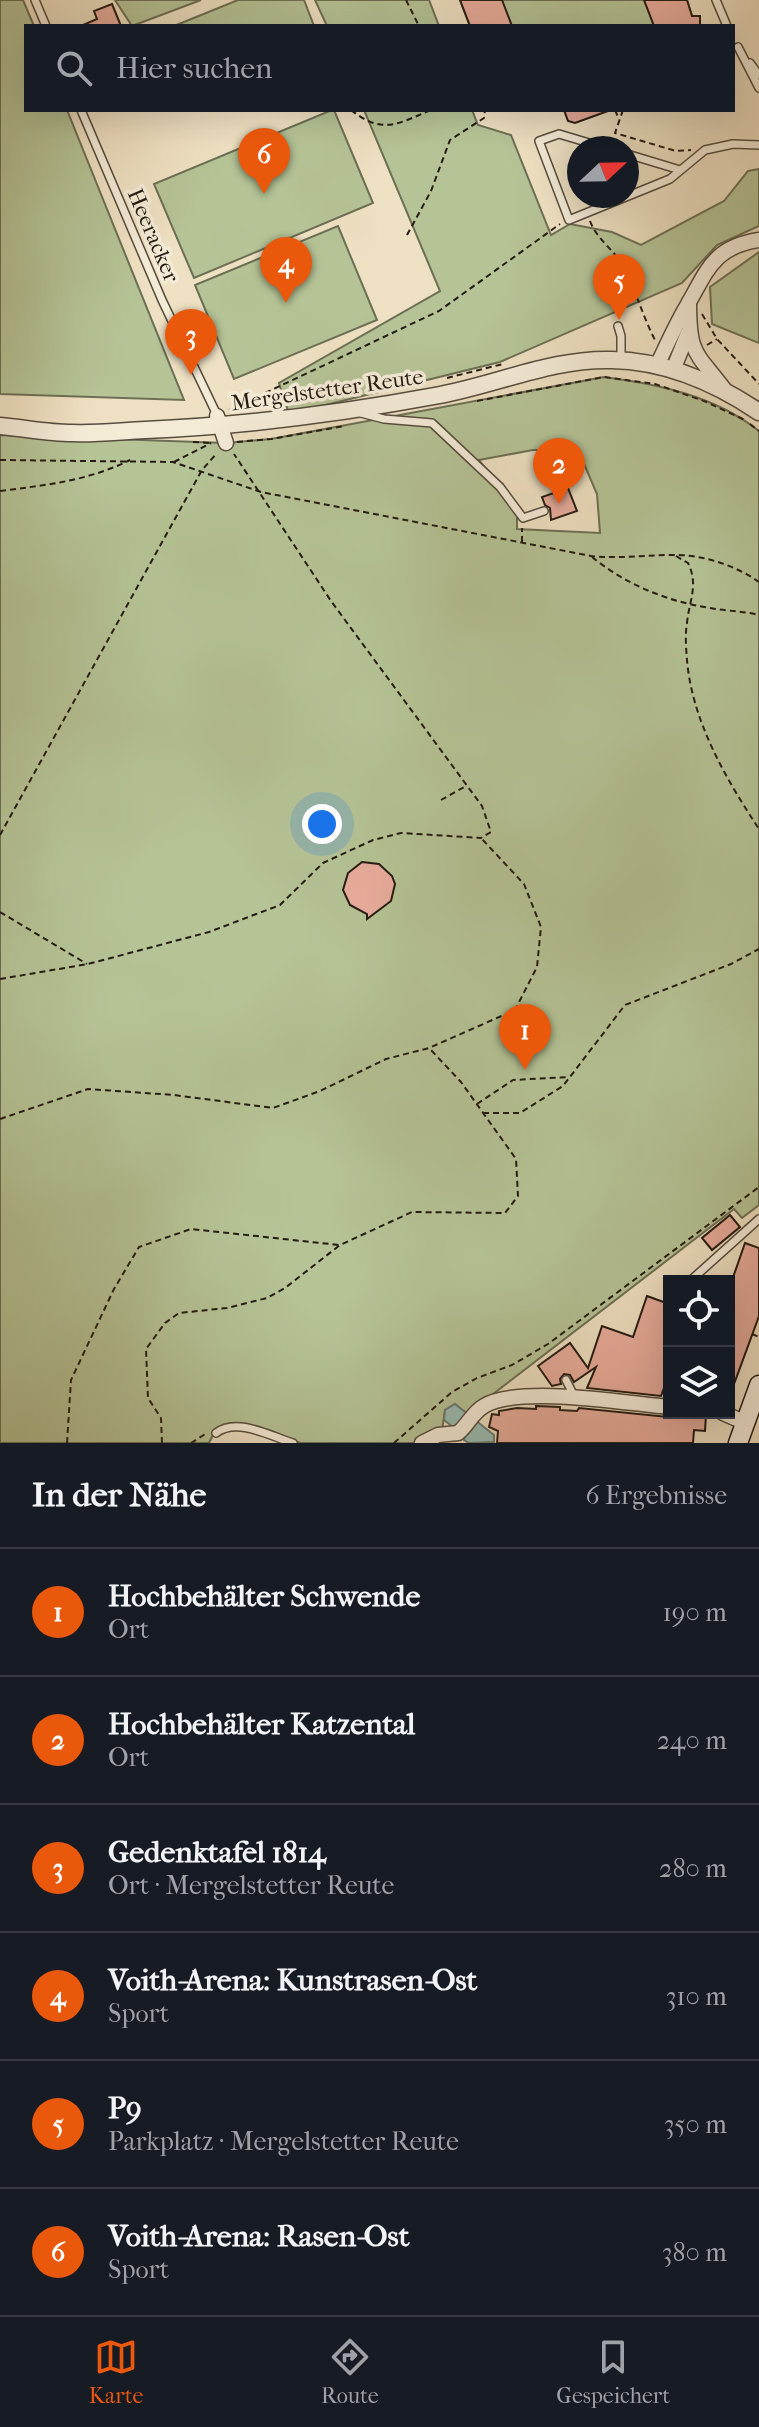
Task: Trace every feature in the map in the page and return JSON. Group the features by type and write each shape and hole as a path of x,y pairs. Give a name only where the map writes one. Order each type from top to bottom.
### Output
{"main road":[{"path":"738,1443 759,1385"}],"street":[{"path":"665,368 688,332 701,276 714,260 736,246 759,240"},
{"path":"665,368 678,318 695,304"},
{"path":"688,332 697,357 727,393"},
{"name":"Mergelstetter Reute","path":"0,426 73,433 219,432 444,394 569,362 621,360 665,368 727,393 759,412"},
{"path":"422,1443 446,1439 458,1433 485,1406 508,1397 574,1398 663,1406"},
{"path":"735,1418 746,1423"}],"lane":[{"path":"35,0 45,24"},
{"path":"716,0 726,24"},
{"path":"735,42 759,88"},
{"path":"738,47 759,75"},
{"name":"Heeracker","path":"82,112 219,432"},
{"path":"567,136 559,134 539,141 569,220 670,179 705,150 733,144 759,145"},
{"path":"639,158 680,170"},
{"path":"618,326 621,360"},
{"path":"351,410 384,419 432,423 500,487 523,518 544,511"},
{"path":"697,1275 759,1219"},
{"path":"566,1380 574,1398"},
{"path":"216,1433 224,1427 235,1426 293,1443"}],"path":[{"path":"406,0 418,24"},
{"path":"354,112 368,123 396,125 426,112"},
{"path":"407,235 431,191 450,140 484,118 485,112"},
{"path":"616,112 619,120"},
{"path":"622,112 615,133 676,151 694,148"},
{"path":"586,213 595,235 617,256 625,270 654,340"},
{"path":"173,462 219,432 439,311 551,229 569,220"},
{"path":"695,304 710,331 759,384"},
{"path":"443,380 515,361"},
{"path":"655,384 704,401 748,422 759,431"},
{"path":"0,835 202,470 219,432"},
{"path":"0,979 88,964 209,932 280,905 323,863 373,840 401,833 481,838 491,832 482,806 331,601 219,432"},
{"path":"0,460 173,462 261,492 591,556 619,559 673,554 703,558 737,569 759,582"},
{"path":"0,491 71,482 104,473 131,460"},
{"path":"522,543 523,518"},
{"path":"673,554 688,563 695,586 686,623 689,680 718,760 759,829"},
{"path":"591,556 635,586 691,604 759,615"},
{"path":"441,800 467,786"},
{"path":"0,1119 88,1089 174,1095 273,1108 320,1091 386,1059 429,1048 515,1010 537,967 541,927 524,884 481,838"},
{"path":"0,912 88,964"},
{"path":"482,1113 520,1113 563,1086 625,1005 731,964 759,949"},
{"path":"162,1443 161,1418 148,1398 146,1349 165,1323 179,1313 227,1308 267,1298 285,1288 340,1245 412,1212 505,1213 518,1196 516,1159 461,1082 429,1048"},
{"path":"476,1105 513,1080 571,1076"},
{"path":"394,1443 452,1392 477,1378 512,1365 548,1344 759,1187"},
{"path":"67,1443 71,1380 114,1289 139,1247 191,1229 340,1245"},
{"path":"752,1334 759,1337"},
{"path":"191,1443 203,1434 216,1433"}],"green space":[{"path":"0,0 23,0 33,24 24,24 24,112 68,112 184,400 0,394"},
{"path":"115,0 201,0 137,24 131,24"},
{"path":"238,0 304,0 313,24 179,24"},
{"path":"315,0 429,0 438,24 326,24"},
{"path":"460,0 687,0 692,16 700,16 700,24 469,24"},
{"path":"327,112 335,112 373,203 194,278 154,184"},
{"path":"365,112 473,112 478,125 511,135 551,235 570,224 612,232 641,245 724,201 748,171 759,169 759,226 717,245 682,283 500,362 289,414 279,383 440,291"},
{"path":"338,226 377,320 234,379 195,285"},
{"path":"759,252 759,343 712,324 710,287"},
{"path":"604,377 645,383 705,400 759,431 759,1205 742,1218 734,1209 467,1414 455,1404 445,1410 442,1431 416,1443 301,1443 230,1423 216,1429 209,1443 0,1443 0,435 226,443 271,439","holes":["533,450 578,450 597,494 600,533 517,529 517,508 479,460"]}],"water":[{"path":"455,1404 494,1435 494,1442 469,1443 464,1440 466,1431 444,1420 445,1410"}],"building":[{"path":"460,0 502,0 511,24 469,24"},
{"path":"644,0 687,0 692,16 700,16 700,24 653,24"},
{"path":"112,4 120,24 86,24 97,19 94,11"},
{"path":"565,112 605,112 575,123 568,121"},
{"path":"568,488 577,511 551,520 550,508 542,497"},
{"path":"362,862 379,864 392,876 395,884 391,901 367,919 367,914 350,905 343,890 348,873"},
{"path":"730,1215 740,1227 712,1250 702,1238"},
{"path":"745,1243 759,1248 759,1316 735,1381 735,1275"},
{"path":"647,1296 663,1302 661,1396 587,1388 596,1367 574,1382 570,1375 564,1374 561,1384 552,1386 538,1366 570,1343 588,1368 602,1326 633,1337"},
{"path":"536,1406 577,1411 579,1408 663,1416 663,1419 706,1419 705,1431 694,1430 693,1443 497,1443 498,1431 489,1427 492,1414 499,1415 499,1411 517,1408 536,1409"}],"place":[{"name":"Voith-Arena: Rasen-Ost","path":"264,194"},
{"name":"Voith-Arena: Kunstrasen-Ost","path":"286,303"},
{"name":"P9","path":"619,320"},
{"name":"Gedenktafel 1814","path":"191,375"},
{"name":"Hochbehälter Katzental","path":"559,504"},
{"name":"Hochbehälter Schwende","path":"525,1070"}]}
